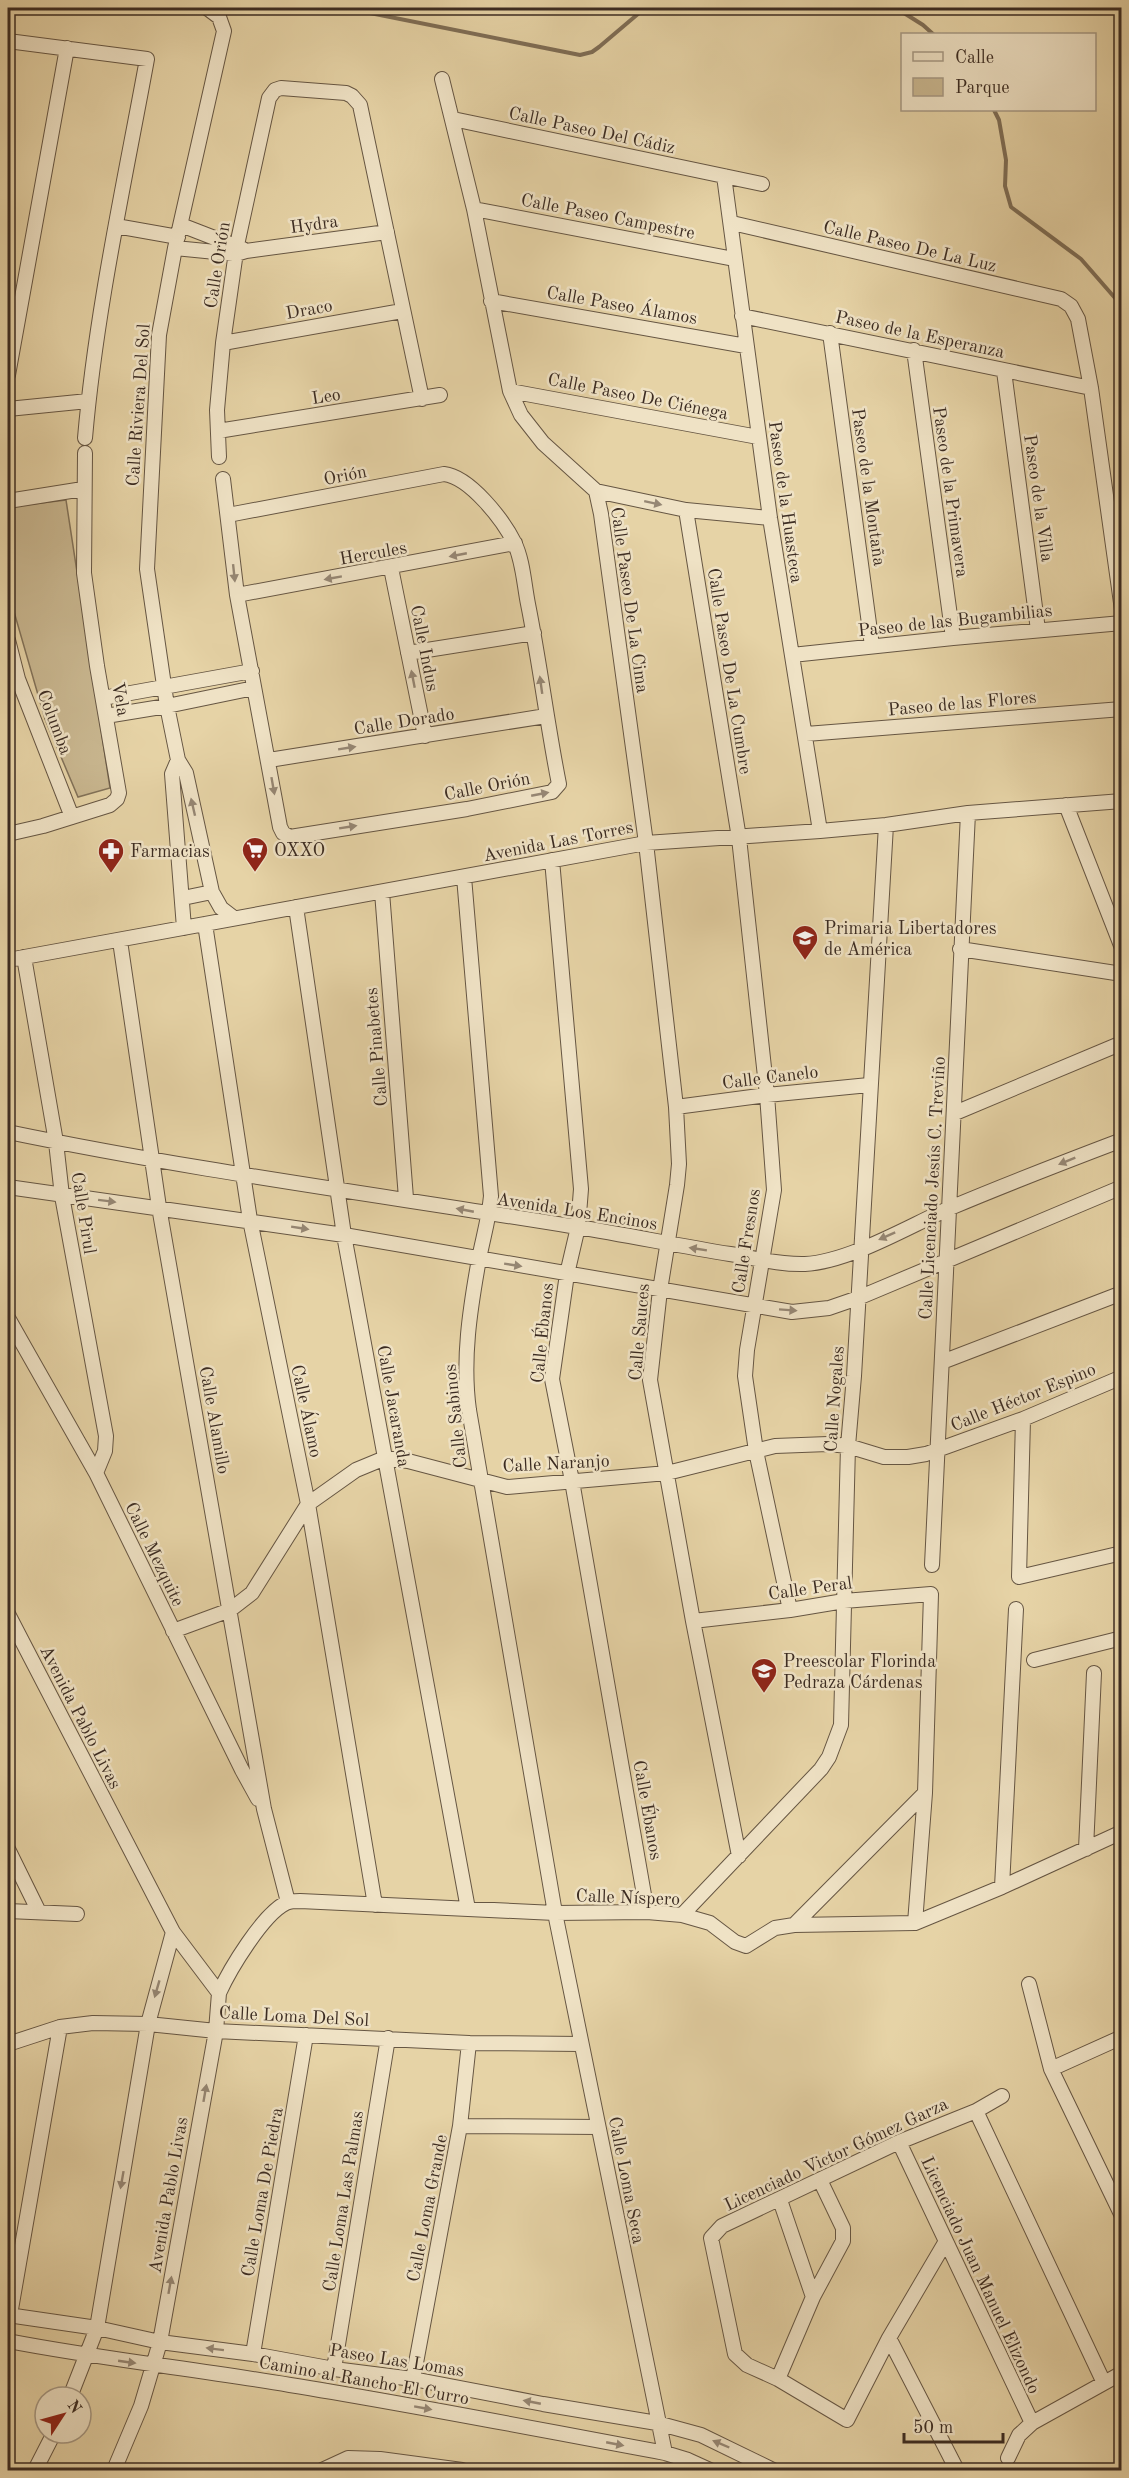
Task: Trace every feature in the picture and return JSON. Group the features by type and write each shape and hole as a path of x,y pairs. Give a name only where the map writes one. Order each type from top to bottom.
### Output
{"street":[{"path":"207,8 220,12"},
{"name":"Calle Riviera Del Sol","path":"220,12 224,31 220,56 178,237 159,335 147,569 167,706 178,760 186,773 212,892 221,908 234,918"},
{"path":"8,41 147,60 116,226 88,401 85,438"},
{"path":"8,375 67,48"},
{"name":"Calle Paseo De La Cima","path":"442,78 474,209 510,391 521,415 543,443 596,491 646,843"},
{"name":"Calle Orión","path":"219,457 217,410 223,343 268,98 275,90 281,88 346,93 360,105 387,232"},
{"name":"Calle Paseo Del Cádiz","path":"453,119 762,184"},
{"name":"Paseo de la Huasteca","path":"724,176 758,437 820,831"},
{"name":"Calle Paseo Campestre","path":"474,209 734,259"},
{"name":"Calle Paseo De La Luz","path":"732,224 1061,298 1075,313 1091,388"},
{"path":"116,226 178,237"},
{"path":"387,232 422,399"},
{"name":"Hydra","path":"178,237 240,250 387,232"},
{"name":"Hydra","path":"178,237 240,250"},
{"name":"Calle Paseo Álamos","path":"491,301 746,346"},
{"name":"Draco","path":"223,343 402,311"},
{"name":"Paseo de la Esperanza","path":"742,316 1091,388"},
{"name":"Paseo de la Montaña","path":"830,333 872,646"},
{"name":"Paseo de la Primavera","path":"914,350 953,638"},
{"name":"Paseo de la Villa","path":"1004,371 1038,630"},
{"path":"1091,388 1122,610"},
{"name":"Calle Paseo De Ciénega","path":"510,391 758,437"},
{"name":"Leo","path":"218,431 440,395"},
{"path":"8,409 88,401"},
{"name":"Vela","path":"8,834 110,805 117,799 118,793 84,573 85,453"},
{"name":"Orión","path":"228,515 444,474 452,475 466,483"},
{"name":"Calle Orión","path":"223,479 237,595 280,827 283,833 290,837 443,813 552,792 559,784 546,717 534,633 515,543 485,502 466,483"},
{"path":"8,501 83,489"},
{"path":"596,491 686,510 770,518"},
{"name":"Calle Paseo De La Cumbre","path":"686,510 739,838"},
{"name":"Hercules","path":"237,595 515,543"},
{"name":"Calle Indus","path":"391,568 425,736"},
{"name":"Paseo de las Bugambilias","path":"792,655 1122,623"},
{"path":"408,653 534,633"},
{"name":"Columba","path":"8,640 18,679 72,817"},
{"path":"103,698 252,671"},
{"path":"211,679 214,696"},
{"path":"106,716 254,688"},
{"name":"Paseo de las Flores","path":"806,734 1122,709"},
{"name":"Calle Dorado","path":"268,760 546,717"},
{"name":"Calle Riviera Del Sol","path":"178,760 172,774 184,928"},
{"name":"Avenida Las Torres","path":"8,960 646,843 739,838 886,825 968,813 1121,802"},
{"path":"1066,805 1122,948"},
{"name":"Calle Licenciado Jesús C. Treviño","path":"932,1564 968,813"},
{"name":"Calle Nogales","path":"682,1915 821,1769 836,1740 840,1725 848,1446 886,825"},
{"path":"178,840 200,837"},
{"name":"Calle Fresnos","path":"739,838 767,1095 774,1190 747,1350 745,1376 756,1451 790,1610"},
{"name":"Calle Sauces","path":"646,843 676,1107 679,1164 669,1244 660,1290 650,1380 693,1621 739,1856"},
{"name":"Calle Ébanos","path":"552,860 581,1189 578,1227 567,1274 552,1379 647,1912"},
{"name":"Calle Sabinos","path":"464,877 491,1177 489,1215 479,1259 465,1356 465,1382 555,1913"},
{"path":"183,898 212,892"},
{"name":"Calle Pinabetes","path":"382,892 406,1198"},
{"name":"Calle Jacaranda","path":"297,907 344,1235 468,1909"},
{"name":"Calle Álamo","path":"205,924 250,1220 308,1504 375,1905"},
{"name":"Calle Alamillo","path":"120,941 154,1160 159,1207 264,1809 288,1902"},
{"path":"960,949 1122,974"},
{"name":"Calle Pirul","path":"24,957 56,1142 62,1196 106,1436 105,1451 96,1473"},
{"path":"955,1113 1122,1043"},
{"name":"Calle Canelo","path":"676,1107 869,1085"},
{"name":"Avenida Los Encinos","path":"8,1132 154,1160 406,1198 489,1215 806,1264 834,1258 861,1248 949,1209 1122,1140"},
{"path":"8,1187 250,1220 792,1312 829,1308 858,1298 1122,1187"},
{"path":"942,1362 1122,1293"},
{"name":"Calle Mezquite","path":"8,1318 96,1473 242,1770 264,1809"},
{"name":"Calle Héctor Espino","path":"938,1450 1023,1419 1122,1377"},
{"path":"1023,1419 1019,1576 1122,1553"},
{"name":"Calle Naranjo","path":"385,1458 408,1461 507,1487 667,1473 794,1444 848,1446 884,1457 908,1457 938,1450"},
{"path":"173,1631 230,1610 252,1593 308,1504 356,1470 385,1458"},
{"name":"Calle Peral","path":"693,1621 790,1610 844,1600 931,1594 925,1793"},
{"path":"1002,1887 1016,1609"},
{"name":"Avenida Pablo Livas","path":"8,1614 173,1932 219,1993 216,2031 160,2342 141,2406 114,2470"},
{"path":"1034,1660 1122,1638"},
{"path":"1086,1849 1094,1673"},
{"path":"915,1923 925,1793"},
{"path":"794,1925 925,1793"},
{"name":"Calle Níspero","path":"288,1902 555,1913 647,1912 682,1915 710,1923 735,1942 746,1946 775,1928 794,1925 915,1923 1002,1887 1122,1832"},
{"path":"8,1849 39,1912"},
{"path":"219,1993 229,1970 270,1917 288,1902"},
{"path":"8,1911 77,1914"},
{"name":"Calle Loma Seca","path":"555,1913 664,2453"},
{"path":"75,2385 96,2328 148,2024 173,1932"},
{"path":"1029,1984 1051,2069 1122,2216"},
{"name":"Calle Loma Del Sol","path":"8,2044 60,2027 93,2023 148,2024 216,2031 469,2043 581,2044"},
{"path":"9,2315 60,2027"},
{"name":"Calle Loma De Piedra","path":"253,2354 306,2035"},
{"path":"1051,2069 1122,2037"},
{"name":"Calle Loma Las Palmas","path":"334,2369 388,2038"},
{"name":"Calle Loma Grande","path":"413,2379 460,2126 469,2043"},
{"name":"Licenciado Victor Gómez Garza","path":"778,2379 747,2366 735,2354 711,2238 722,2226 899,2142 976,2111 1002,2096"},
{"path":"976,2111 1104,2383"},
{"path":"460,2126 598,2127"},
{"name":"Licenciado Juan Manuel Elizondo","path":"899,2142 1032,2423"},
{"path":"820,2181 843,2228 843,2241 813,2297 778,2379 847,2420 889,2338 946,2241"},
{"path":"780,2200 813,2297"},
{"name":"Paseo Las Lomas","path":"9,2315 96,2328 160,2342 413,2379 657,2423 701,2435 773,2470"},
{"path":"889,2338 957,2470"},
{"name":"Camino al Rancho El Curro","path":"8,2340 86,2356 340,2393 664,2453 710,2470"},
{"path":"1008,2458 1019,2435 1032,2423 1122,2373"},
{"path":"35,2470 48,2445"},
{"path":"322,2470 348,2458 399,2466 462,2470"}],"green space":[{"path":"66,500 110,788 78,797 45,719 8,591 8,507"}],"waterway":[{"path":"345,8 580,55 592,52 599,47 645,8"},
{"path":"896,8 932,33"},
{"path":"994,111 999,120 1006,160 1005,186 1011,207 1081,259 1122,306"}],"place":[{"name":"OXXO","path":"255,873"},
{"name":"Farmacias","path":"111,874"},
{"name":"Primaria Libertadores de América","path":"805,961"},
{"name":"Preescolar Florinda Pedraza Cárdenas","path":"764,1694"}]}
